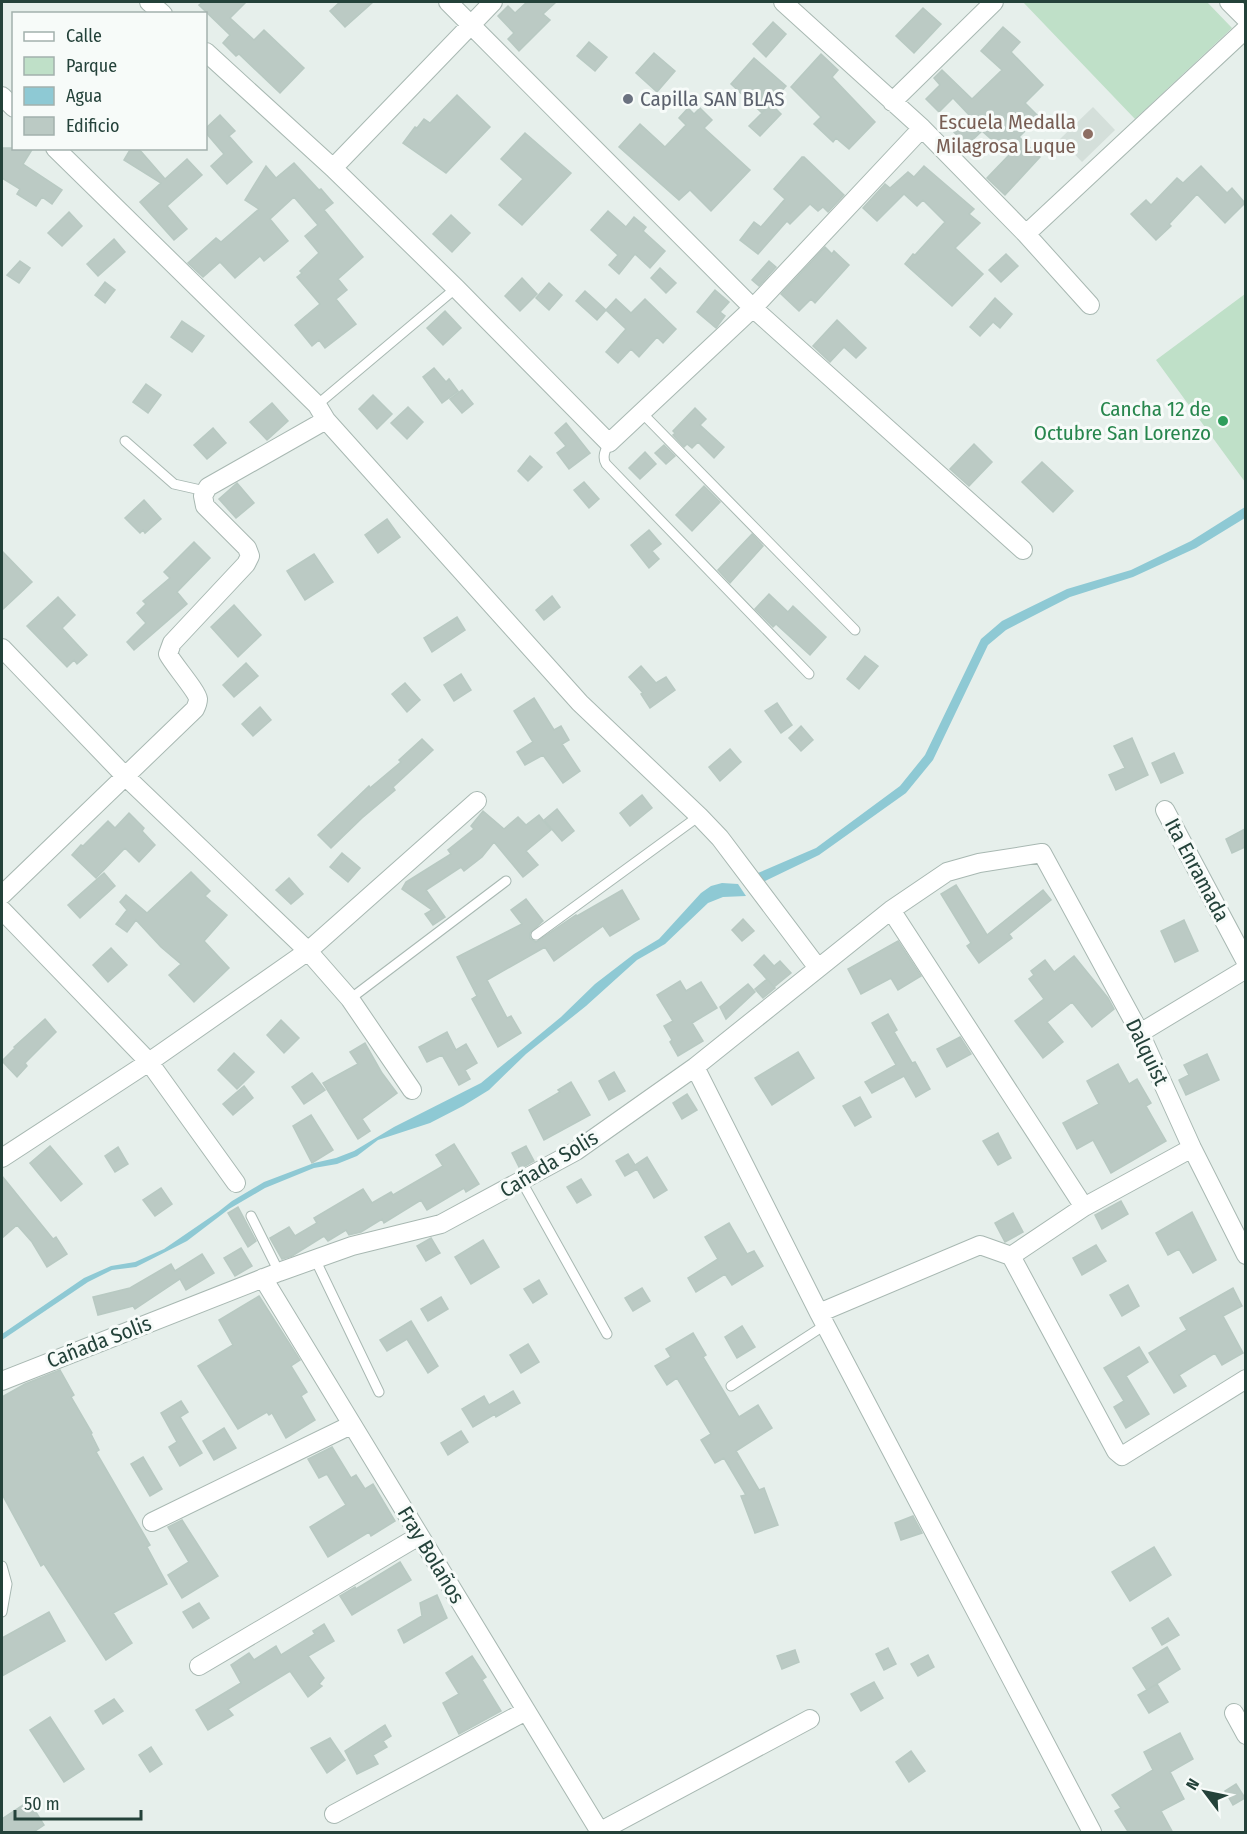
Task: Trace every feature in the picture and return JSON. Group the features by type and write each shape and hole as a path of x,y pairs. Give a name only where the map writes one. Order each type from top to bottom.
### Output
{"street":[{"path":"448,2 753,308 1023,550"},
{"path":"333,168 493,2"},
{"path":"783,2 922,128 1026,234 1090,305"},
{"path":"891,102 994,2"},
{"path":"1229,2 1245,19"},
{"path":"1026,234 1245,29"},
{"path":"207,53 333,168 456,288 609,443 753,308 922,128"},
{"path":"58,150 322,413 580,703 699,816 729,848 751,881 818,968"},
{"path":"2,895 195,708 198,700 196,693 168,654 172,643 246,564 250,555 247,548 205,506 203,496 205,491 322,413"},
{"path":"2,648 125,776 308,951 350,999 412,1090"},
{"path":"2,1158 149,1062 308,951 477,801"},
{"name":"Ita Enramada","path":"1165,810 1245,962"},
{"name":"Cañada Solis","path":"2,1381 315,1259 352,1246 441,1224 576,1151 695,1066 891,910 947,872 979,863 1042,853"},
{"name":"Dalquist","path":"1042,853 1140,1033 1192,1148 1245,1255"},
{"path":"2,909 149,1062 236,1183"},
{"path":"891,910 1084,1207"},
{"path":"1140,1033 1245,969"},
{"path":"695,1066 822,1319 1092,1833"},
{"path":"1011,1257 1084,1207 1192,1148"},
{"path":"822,1319 980,1245 1011,1257 1119,1455 1122,1456 1245,1379"},
{"name":"Fray Bolaños","path":"271,1275 351,1425 600,1832"},
{"path":"152,1522 351,1425"},
{"path":"198,1666 419,1536"},
{"path":"334,1814 526,1711"},
{"path":"1234,1713 1245,1735"},
{"path":"600,1832 810,1719"}],"lane":[{"path":"322,413 456,288"},
{"path":"642,413 855,630"},
{"path":"125,441 174,484 205,491"},
{"path":"609,443 605,452 606,464 809,674"},
{"path":"536,935 699,816"},
{"path":"350,999 506,881"},
{"path":"522,1182 607,1334"},
{"path":"251,1216 271,1275"},
{"path":"315,1259 379,1392"},
{"path":"731,1386 822,1319"},
{"path":"2,1566 7,1584 2,1612"}],"shaded area":[{"name":"Escuela Medalla Milagrosa Luque","path":"1093,107 1115,130 1082,162 1060,139"}],"green space":[{"path":"1023,2 1207,2 1232,28 1135,119"},
{"name":"Cancha 12 de Octubre San Lorenzo","path":"1245,294 1245,482 1156,360"}],"water":[{"path":"1245,507 1245,518 1196,548 1133,577 1070,597 1006,630 988,645 933,760 906,793 819,855 763,882 758,873 816,848 900,786 925,755 981,639 1002,621 1067,589 1131,570 1191,541"},
{"path":"722,883 738,884 746,896 723,897 708,903 665,944 637,960 586,1006 526,1054 489,1090 430,1123 378,1140 357,1156 337,1164 314,1168 265,1188 229,1209 187,1241 136,1267 112,1270 88,1282 2,1340 2,1334 84,1278 111,1266 135,1262 164,1249 232,1201 264,1182 354,1151 394,1127 481,1083 561,1017 595,984 634,954 659,939 701,893 711,886"}],"building":[{"path":"203,2 246,2 230,18 254,40 264,30 304,68 280,93 239,54 236,56 223,43 230,35 199,5"},
{"path":"340,2 373,2 345,27 330,11"},
{"path":"527,2 556,2 543,14 550,20 519,51 508,39 514,33 498,16 508,6 515,13"},
{"path":"923,8 941,24 914,53 896,36"},
{"path":"773,22 786,34 766,57 753,44"},
{"path":"1003,27 1020,42 1011,52 1043,85 1025,103 1039,117 1019,137 1040,157 1005,195 987,178 1009,155 982,131 966,146 954,132 971,117 953,98 939,112 926,99 940,85 934,78 942,70 972,99 1002,70 981,51"},
{"path":"589,42 607,57 595,71 577,56"},
{"path":"654,53 675,71 657,92 636,73"},
{"path":"821,54 838,70 832,77 875,122 849,149 836,138 833,142 814,124 821,117 791,87"},
{"path":"754,58 786,86 762,113 731,84"},
{"path":"457,95 490,127 446,173 403,143 424,119 430,123"},
{"path":"771,104 781,114 760,136 749,126"},
{"path":"688,108 694,114 700,108 712,120 704,128 750,170 711,211 690,190 679,200 619,147 640,124 665,147 686,125 679,118"},
{"path":"220,115 235,131 229,136 252,162 227,184 211,166 224,154 207,134 207,127"},
{"path":"525,133 571,173 522,225 499,205 523,179 501,159"},
{"path":"2,148 32,150 23,164 62,190 52,204 42,197 36,206 17,194 20,189 2,178"},
{"path":"130,150 140,150 165,179 187,159 202,175 167,206 187,229 174,240 140,202 161,183 124,160"},
{"path":"802,157 844,195 828,212 823,207 818,211 810,204 790,224 787,221 758,254 740,240 754,222 761,227 785,199 774,189"},
{"path":"294,163 333,203 324,210 363,257 338,279 347,290 336,299 356,324 325,348 319,340 312,346 295,325 320,304 297,277 302,273 300,271 319,253 305,236 318,225 294,197 270,219 288,241 264,261 260,256 235,278 220,262 203,277 188,263 216,238 221,242 259,209 245,200 266,166 276,178"},
{"path":"924,166 974,209 969,214 980,223 955,248 983,274 952,306 905,264 945,222 923,200 917,206 904,194 877,221 863,208 885,184 890,188 908,172 914,177"},
{"path":"1201,166 1227,193 1232,188 1245,203 1225,223 1197,194 1169,224 1171,226 1156,240 1131,214 1146,200 1151,205 1177,178 1183,183"},
{"path":"608,211 626,227 634,217 646,227 643,231 665,251 650,268 635,254 619,274 609,265 618,255 591,230"},
{"path":"69,212 82,226 62,246 48,233"},
{"path":"451,215 470,233 452,252 433,234"},
{"path":"114,239 125,252 98,276 87,264"},
{"path":"825,247 832,254 834,251 849,265 815,303 811,299 799,311 781,294"},
{"path":"1006,254 1018,266 1001,282 989,270"},
{"path":"20,261 30,268 19,283 7,275"},
{"path":"769,261 776,267 759,286 752,280"},
{"path":"660,268 676,283 666,293 651,278"},
{"path":"522,278 537,294 520,311 505,296"},
{"path":"105,282 115,290 105,303 95,295"},
{"path":"549,283 562,295 549,310 536,298"},
{"path":"715,290 729,302 720,312 725,316 716,328 697,312"},
{"path":"585,291 606,310 597,320 576,301"},
{"path":"995,298 1012,314 1000,328 993,322 980,336 970,327"},
{"path":"616,299 631,313 645,299 676,329 663,343 657,337 639,357 631,349 618,363 606,352 626,329 606,310"},
{"path":"445,311 461,328 443,345 427,328"},
{"path":"837,320 866,348 856,358 844,347 830,362 813,346"},
{"path":"182,321 204,336 192,352 171,337"},
{"path":"434,368 446,382 449,379 458,391 442,403 423,377"},
{"path":"146,384 161,395 148,413 133,402"},
{"path":"462,390 473,404 462,413 450,399"},
{"path":"373,395 392,414 377,429 359,409"},
{"path":"272,403 288,421 267,440 250,422"},
{"path":"408,407 423,422 407,439 391,423"},
{"path":"695,408 706,419 700,425 724,447 714,458 698,442 692,448 687,444 684,447 673,435 675,433 673,431"},
{"path":"566,423 590,453 569,469 557,453 566,446 555,433"},
{"path":"213,428 226,443 207,459 194,445"},
{"path":"974,444 992,462 969,486 950,469"},
{"path":"664,445 675,456 666,464 655,453"},
{"path":"645,452 656,464 640,479 629,468"},
{"path":"530,456 542,467 528,481 518,471"},
{"path":"1042,462 1073,491 1053,512 1022,482"},
{"path":"584,482 599,499 589,508 574,490"},
{"path":"237,483 254,503 236,518 219,499"},
{"path":"704,486 720,502 692,531 676,515"},
{"path":"144,500 161,519 145,533 143,530 140,533 125,518"},
{"path":"387,519 400,537 378,553 365,535"},
{"path":"649,530 661,544 652,551 659,559 649,568 631,545"},
{"path":"752,534 763,546 730,583 718,570"},
{"path":"194,542 210,558 177,592 187,604 134,650 127,642 146,623 137,613 146,604 143,601 170,578 164,572"},
{"path":"2,551 32,582 2,610"},
{"path":"314,554 333,582 305,600 287,571"},
{"path":"769,594 788,612 793,606 826,637 810,655 776,624 773,627 755,609"},
{"path":"552,596 560,607 544,620 536,610"},
{"path":"58,597 75,615 62,628 87,655 77,664 74,660 67,667 27,626"},
{"path":"234,605 261,635 238,657 211,627"},
{"path":"457,617 465,630 432,652 424,638"},
{"path":"865,656 878,666 859,689 847,679"},
{"path":"246,663 258,676 234,697 223,685"},
{"path":"641,666 656,683 666,677 675,690 650,708 641,694 643,693 629,677"},
{"path":"461,674 471,690 454,701 444,685"},
{"path":"405,683 420,700 407,712 392,694"},
{"path":"534,698 554,730 561,726 569,740 562,744 580,771 563,783 543,755 525,765 517,752 533,742 514,711"},
{"path":"777,703 792,725 781,733 765,711"},
{"path":"260,707 271,720 253,736 242,724"},
{"path":"801,726 813,740 801,751 789,738"},
{"path":"1132,738 1148,775 1116,790 1109,775 1125,768 1114,746"},
{"path":"422,739 433,750 393,787 395,790 331,848 318,835 369,786 370,788 401,762 399,760"},
{"path":"730,749 741,762 720,781 709,767"},
{"path":"1174,753 1183,773 1161,783 1152,763"},
{"path":"642,795 652,808 630,826 620,813"},
{"path":"557,809 574,831 562,841 544,820"},
{"path":"483,811 504,829 518,817 526,825 539,815 551,830 526,851 538,865 523,877 494,842 482,857 464,871 461,867 426,890 445,917 433,925 425,914 432,910 402,889 406,882 451,854 448,850 474,829 471,826"},
{"path":"129,813 144,828 142,831 155,845 139,862 125,848 96,878 72,855 108,821 115,828"},
{"path":"1245,829 1245,847 1232,853 1226,839"},
{"path":"342,853 360,868 348,882 330,867"},
{"path":"191,872 210,891 205,896 227,915 204,941 229,968 194,1002 169,975 181,964 161,947 136,920 127,932 116,924 127,910 120,902 126,895 147,913"},
{"path":"104,873 115,886 80,918 68,905"},
{"path":"289,878 303,894 291,904 276,890"},
{"path":"956,885 987,935 1043,890 1051,900 1009,934 1012,938 979,963 967,946 971,943 941,894"},
{"path":"622,890 639,919 610,936 603,926 554,961 545,947 487,980 507,1018 511,1016 521,1033 498,1047 472,999 477,996 457,957 522,924 511,910 526,899 543,921 530,933 530,938 536,942 576,915"},
{"path":"743,919 754,931 742,941 732,930"},
{"path":"1184,920 1198,951 1175,962 1161,931"},
{"path":"898,941 921,976 898,990 891,978 861,994 848,969"},
{"path":"111,948 127,965 108,982 93,965"},
{"path":"764,955 774,966 780,961 791,973 774,987 754,965"},
{"path":"1074,956 1108,998 1114,1009 1092,1027 1072,1002 1047,1022 1063,1042 1043,1058 1015,1021 1044,999 1029,979 1034,975 1031,971 1045,960 1054,972"},
{"path":"767,979 775,988 763,998 755,989"},
{"path":"680,981 686,991 701,982 717,1008 692,1023 703,1041 678,1056 664,1026 673,1021 657,995"},
{"path":"748,984 755,992 726,1019 720,1007"},
{"path":"888,1014 897,1030 894,1032 930,1089 916,1097 904,1076 872,1093 865,1082 896,1065 872,1023"},
{"path":"45,1019 56,1032 25,1063 27,1066 17,1077 2,1061"},
{"path":"281,1020 299,1038 284,1053 267,1035"},
{"path":"447,1032 456,1050 466,1044 477,1063 465,1070 470,1079 459,1085 442,1055 427,1062 419,1047"},
{"path":"960,1037 971,1054 947,1067 937,1049"},
{"path":"365,1043 382,1073 397,1093 362,1119 370,1131 358,1139 323,1083 358,1064 350,1052"},
{"path":"798,1052 814,1078 772,1105 755,1078"},
{"path":"234,1053 254,1072 237,1089 218,1070"},
{"path":"1207,1054 1219,1080 1186,1095 1179,1080 1189,1075 1184,1065"},
{"path":"1118,1064 1129,1084 1137,1079 1151,1103 1146,1106 1166,1141 1111,1173 1093,1140 1077,1149 1063,1123 1099,1104 1087,1081"},
{"path":"614,1072 625,1091 609,1100 599,1081"},
{"path":"312,1073 325,1090 304,1104 292,1087"},
{"path":"571,1082 590,1115 544,1140 529,1110 560,1092 558,1090"},
{"path":"244,1086 253,1098 233,1115 223,1104"},
{"path":"687,1094 697,1110 682,1119 673,1103"},
{"path":"860,1097 871,1117 855,1126 843,1106"},
{"path":"311,1115 333,1150 312,1163 293,1126"},
{"path":"998,1133 1011,1158 998,1165 983,1141"},
{"path":"454,1144 479,1184 466,1192 464,1188 427,1210 421,1200 384,1223 382,1219 361,1232 349,1235 346,1230 328,1241 324,1236 292,1256 282,1259 270,1238 289,1227 295,1236 317,1223 314,1218 363,1189 372,1203 391,1192 393,1195 443,1166 436,1155"},
{"path":"50,1146 82,1184 61,1201 30,1163"},
{"path":"526,1146 534,1161 520,1169 512,1153"},
{"path":"118,1147 128,1164 115,1172 105,1156"},
{"path":"628,1154 635,1165 647,1157 667,1190 654,1198 637,1169 625,1176 616,1161"},
{"path":"2,1176 53,1239 56,1237 67,1254 47,1267 32,1242 17,1225 2,1238"},
{"path":"581,1179 591,1195 577,1203 567,1187"},
{"path":"161,1188 172,1204 155,1216 143,1200"},
{"path":"1121,1201 1128,1214 1102,1229 1095,1215"},
{"path":"238,1207 256,1241 248,1247 228,1213"},
{"path":"1192,1212 1216,1260 1193,1273 1179,1249 1168,1255 1156,1233"},
{"path":"1013,1213 1023,1232 1005,1242 995,1223"},
{"path":"729,1223 747,1254 754,1251 763,1266 732,1285 725,1274 696,1292 688,1278 718,1259 705,1237"},
{"path":"431,1238 440,1253 426,1261 417,1246"},
{"path":"483,1240 499,1267 471,1284 455,1257"},
{"path":"1096,1245 1106,1261 1082,1275 1073,1258"},
{"path":"241,1248 252,1266 235,1276 224,1258"},
{"path":"202,1254 214,1273 186,1290 180,1279 135,1309 133,1306 98,1315 93,1297 130,1288 171,1264 175,1271"},
{"path":"539,1280 547,1294 533,1303 524,1289"},
{"path":"1128,1285 1139,1306 1122,1316 1110,1295"},
{"path":"642,1288 650,1301 633,1311 625,1298"},
{"path":"1233,1288 1242,1306 1223,1316 1243,1353 1222,1365 1215,1353 1179,1375 1186,1386 1174,1393 1149,1353 1187,1330 1180,1318"},
{"path":"259,1296 300,1360 291,1366 307,1392 301,1396 315,1420 286,1438 272,1413 269,1415 267,1412 238,1429 198,1366 233,1345 219,1320"},
{"path":"441,1297 448,1309 428,1321 421,1309"},
{"path":"411,1321 438,1366 428,1373 407,1339 387,1351 380,1340"},
{"path":"742,1326 755,1347 737,1358 725,1337"},
{"path":"693,1333 706,1355 703,1357 739,1417 758,1405 772,1428 736,1451 759,1490 764,1488 778,1525 755,1533 741,1496 746,1495 724,1458 715,1463 701,1440 711,1434 677,1378 667,1385 655,1366 671,1357 666,1349"},
{"path":"528,1344 539,1362 521,1373 510,1355"},
{"path":"1139,1347 1148,1362 1126,1376 1149,1414 1126,1428 1114,1407 1124,1401 1104,1368"},
{"path":"60,1370 74,1395 71,1397 92,1433 99,1450 96,1452 150,1545 147,1547 167,1584 113,1613 132,1643 106,1660 44,1564 41,1566 2,1494 2,1397 25,1384"},
{"path":"513,1391 520,1403 473,1427 462,1409 484,1396 489,1405"},
{"path":"181,1401 188,1412 180,1417 202,1453 180,1466 169,1447 177,1442 161,1413"},
{"path":"224,1428 236,1448 214,1460 203,1441"},
{"path":"461,1431 468,1442 448,1455 441,1443"},
{"path":"332,1447 351,1478 356,1475 365,1489 373,1484 395,1521 371,1536 369,1532 328,1557 310,1527 346,1505 327,1474 319,1478 308,1459"},
{"path":"143,1457 162,1489 150,1496 131,1464"},
{"path":"913,1516 922,1533 901,1540 895,1523"},
{"path":"182,1520 218,1576 182,1598 168,1575 189,1562 168,1527"},
{"path":"1154,1547 1171,1575 1130,1601 1112,1572"},
{"path":"400,1562 411,1580 352,1615 340,1596"},
{"path":"437,1595 447,1618 404,1643 398,1630 422,1616 420,1603"},
{"path":"199,1603 209,1618 193,1628 183,1612"},
{"path":"49,1612 65,1641 2,1676 2,1638"},
{"path":"1168,1618 1179,1635 1162,1645 1152,1628"},
{"path":"324,1624 334,1641 308,1656 324,1678 319,1684 322,1686 308,1697 290,1671 228,1709 233,1715 208,1730 196,1710 241,1683 231,1665 249,1653 254,1660 276,1646 281,1655 315,1634 313,1631"},
{"path":"1167,1647 1180,1669 1147,1690 1133,1668"},
{"path":"888,1648 896,1664 884,1670 876,1654"},
{"path":"795,1650 799,1662 782,1669 777,1656"},
{"path":"928,1655 934,1667 918,1676 911,1664"},
{"path":"472,1656 486,1677 482,1680 501,1711 459,1734 443,1703 459,1694 446,1673"},
{"path":"874,1682 883,1698 861,1711 851,1694"},
{"path":"1157,1684 1168,1702 1149,1713 1138,1695"},
{"path":"114,1699 123,1711 103,1724 95,1711"},
{"path":"50,1717 84,1769 64,1782 30,1730"},
{"path":"385,1725 391,1736 383,1741 387,1747 373,1755 378,1764 357,1774 345,1751"},
{"path":"1180,1733 1193,1759 1170,1772 1184,1799 1161,1811 1173,1833 1129,1833 1115,1811 1121,1808 1112,1795 1153,1770 1144,1752"},
{"path":"330,1738 345,1760 327,1773 311,1748"},
{"path":"151,1747 162,1764 150,1772 139,1755"},
{"path":"911,1751 925,1771 909,1782 896,1762"},
{"path":"1236,1784 1245,1798 1233,1805 1225,1791"},
{"path":"29,1801 44,1825 32,1833 2,1833 2,1819"}],"place":[{"name":"Capilla SAN BLAS","path":"628,99"},
{"name":"Escuela Medalla Milagrosa Luque","path":"1088,134"},
{"name":"Cancha 12 de Octubre San Lorenzo","path":"1223,421"}]}
